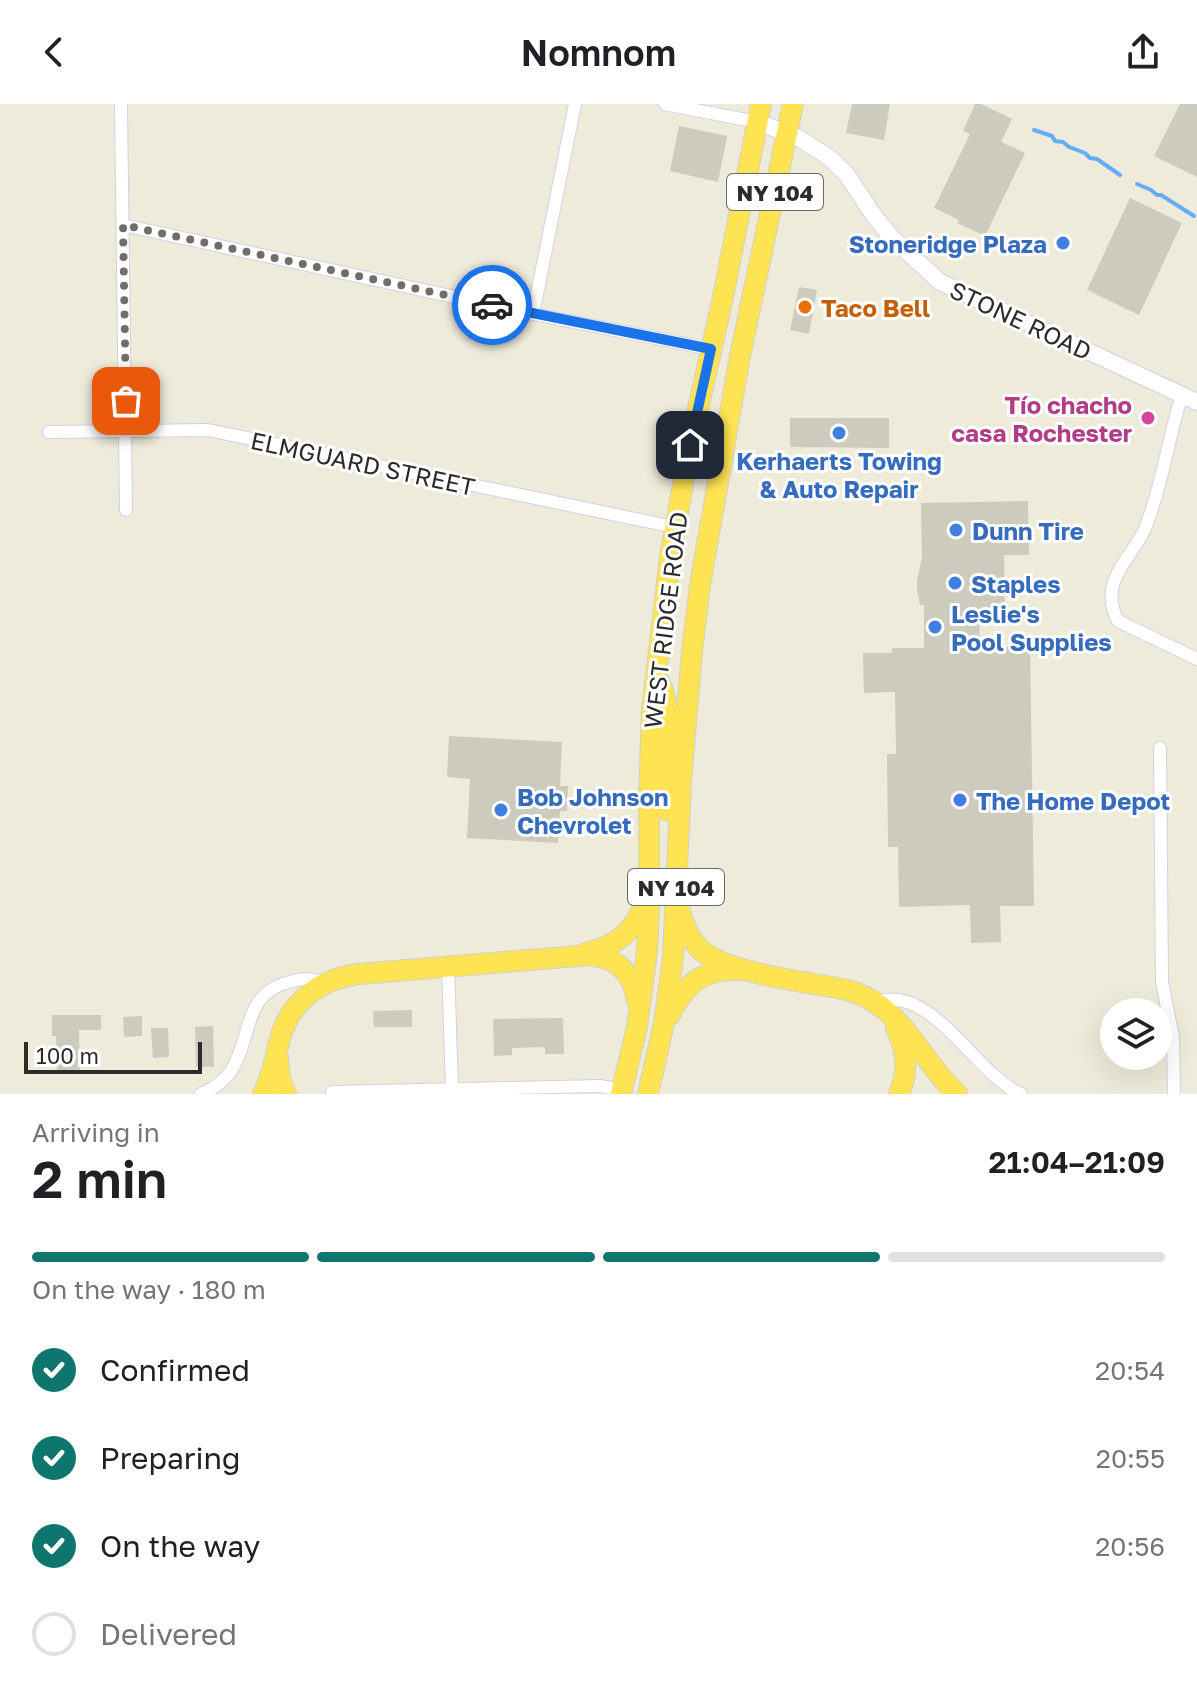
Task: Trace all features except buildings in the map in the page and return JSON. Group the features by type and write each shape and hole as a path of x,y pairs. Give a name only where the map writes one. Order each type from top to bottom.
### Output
{"highway":[{"name":"WEST RIDGE ROAD","path":"648,1093 660,1046 673,957 681,781 700,585 740,356 793,104"},
{"name":"WEST RIDGE ROAD","path":"621,1092 637,1027 647,952 655,674 674,527 759,113"},
{"path":"655,674 665,692 668,710 665,760 668,811 677,862"},
{"path":"576,955 606,947 626,934 642,910 650,881"},
{"path":"676,893 683,924 696,945 707,955 751,971 847,990 876,1002 897,1021 957,1094"},
{"path":"263,1094 286,1022 294,1009 324,984 352,975 576,955 603,957 614,962 630,977 636,996 637,1027"},
{"path":"660,1046 675,1006 693,982 717,971 751,971"},
{"path":"876,1002 894,1026 905,1052 906,1071 899,1094"},
{"path":"280,1039 278,1063 286,1094"}],"street":[{"path":"121,104 126,510"},
{"path":"533,314 575,104"},
{"path":"665,104 759,113"},
{"name":"STONE ROAD","path":"759,113 820,150 838,165 892,238 940,282 1190,398"},
{"path":"123,225 533,314 711,349"},
{"path":"1190,398 1172,426 1159,490 1145,530 1113,582 1113,612 1118,621 1197,659"},
{"name":"ELMGUARD STREET","path":"49,432 208,430 674,527"},
{"path":"1160,748 1162,982 1173,1038 1174,1094"},
{"path":"448,966 452,1089"},
{"path":"203,1094 231,1070 250,1017 268,992 284,983 298,980 315,980 324,984"},
{"path":"876,1002 888,999 926,1012 947,1027 988,1071 1021,1094"},
{"path":"332,1092 607,1086 621,1092"}],"waterway":[{"path":"1034,130 1097,159 1120,175"},
{"path":"1137,184 1194,216"}],"way so far":[{"path":"126,401 123,225 492,305"}],"place":[{"name":"Stoneridge Plaza","path":"1063,243"},
{"name":"Taco Bell","path":"805,307"},
{"name":"Tío chacho casa Rochester","path":"1148,418"},
{"name":"Kerhaerts Towing & Auto Repair","path":"839,433"},
{"name":"Dunn Tire","path":"956,530"},
{"name":"Staples","path":"955,583"},
{"name":"Leslie's Pool Supplies","path":"935,627"},
{"name":"The Home Depot","path":"960,800"},
{"name":"Bob Johnson Chevrolet","path":"501,810"}],"route":[{"path":"492,305 711,349 690,445"}]}
